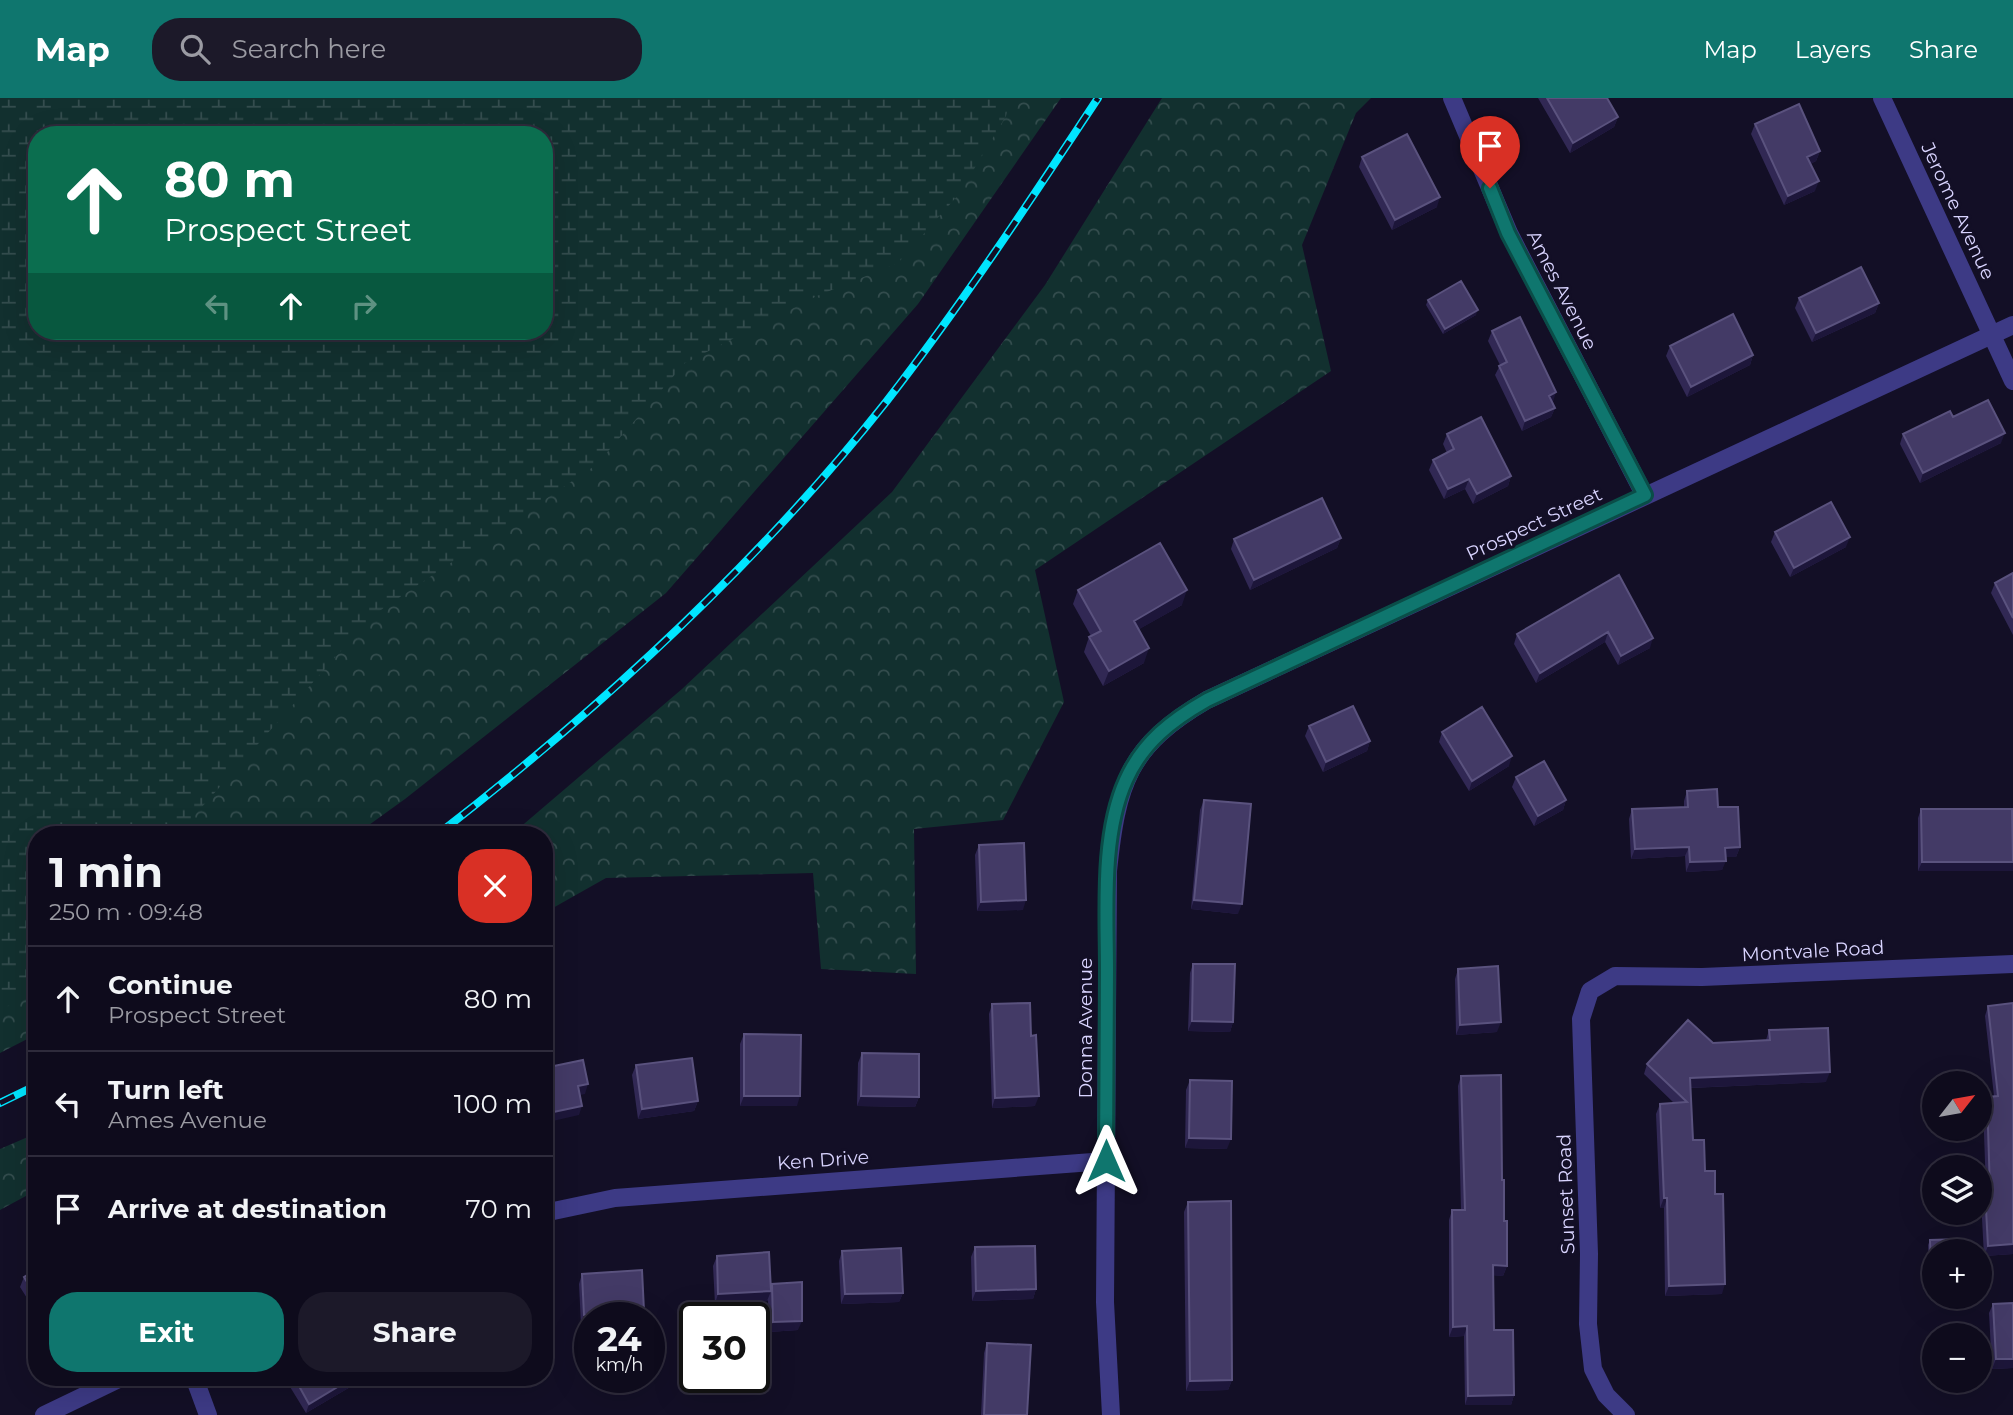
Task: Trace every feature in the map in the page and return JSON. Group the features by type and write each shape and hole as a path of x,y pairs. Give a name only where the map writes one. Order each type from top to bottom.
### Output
{"street":[{"name":"Ames Avenue","path":"1452,98 1508,233 1645,495"},
{"name":"Jerome Avenue","path":"1882,98 2013,380"},
{"name":"Prospect Street","path":"1154,736 1179,716 1207,700 2013,325"},
{"name":"Donna Avenue","path":"1111,1415 1105,1302 1108,871 1113,820 1125,781 1154,736"},
{"name":"Montvale Road","path":"1615,976 1702,977 2013,964"},
{"name":"Sunset Road","path":"1615,976 1590,991 1581,1019 1589,1254 1588,1324 1593,1368 1606,1395 1626,1415"},
{"name":"Ken Drive","path":"553,1211 615,1198 1106,1161"},
{"path":"44,1415 104,1386"},
{"path":"197,1386 208,1415"}],"green space":[{"path":"0,98 1061,98 918,304 666,593 368,826 28,826 28,1039 0,1053"},
{"path":"0,98 1010,98 1006,116 959,194 898,263 817,296 685,363 596,465 372,616 185,826 28,826 28,987 0,1011"},
{"path":"1162,98 1371,98 1356,113 1302,245 1331,371 1035,570 1064,702 1003,820 914,829 916,974 821,969 813,873 606,878 553,908 553,826 522,826 682,689 892,492 1045,285"},
{"path":"28,1137 28,1195 0,1210 0,1149"}],"building":[{"path":"1547,98 1607,98 1618,117 1573,143"},
{"path":"1799,104 1820,151 1807,157 1819,181 1788,196 1755,124"},
{"path":"1407,134 1440,197 1395,220 1362,157"},
{"path":"1861,267 1879,303 1816,333 1799,298"},
{"path":"1461,281 1478,310 1445,329 1428,300"},
{"path":"1733,314 1753,355 1691,387 1670,346"},
{"path":"1520,317 1556,392 1549,396 1555,408 1525,421 1499,366 1507,362 1492,331"},
{"path":"1988,400 2005,433 1923,473 1903,434 1950,411 1953,417"},
{"path":"1481,417 1511,476 1477,494 1469,479 1448,489 1433,460 1454,449 1447,434"},
{"path":"1322,498 1341,538 1254,580 1234,539"},
{"path":"1831,502 1850,537 1794,568 1775,532"},
{"path":"1160,543 1187,590 1134,621 1149,648 1109,671 1089,637 1101,631 1078,590"},
{"path":"2013,573 2013,618 1995,583"},
{"path":"1619,575 1653,638 1621,656 1608,632 1540,673 1517,634"},
{"path":"1353,706 1370,741 1326,762 1309,726"},
{"path":"1482,707 1512,756 1472,781 1442,732"},
{"path":"1544,761 1566,800 1538,816 1516,777"},
{"path":"1717,789 1718,807 1738,807 1740,847 1725,848 1726,861 1690,862 1689,847 1635,849 1632,809 1688,807 1687,791"},
{"path":"1204,800 1251,804 1242,904 1194,900"},
{"path":"1921,809 2012,809 2013,862 1922,862"},
{"path":"1024,843 1026,900 981,902 979,845"},
{"path":"1193,964 1235,964 1233,1022 1192,1021"},
{"path":"1498,966 1501,1022 1460,1025 1458,969"},
{"path":"1030,1003 1031,1036 1036,1035 1039,1096 995,1098 992,1004"},
{"path":"2013,1003 2013,1244 1992,1246 1992,1239 1988,1239 1987,1225 1992,1225 1992,1155 1989,1155 1988,1141 1992,1141 1992,1097 1998,1096 1988,1006"},
{"path":"1688,1020 1713,1043 1770,1040 1769,1030 1828,1028 1830,1072 1690,1078 1693,1140 1704,1140 1705,1171 1715,1171 1715,1194 1723,1194 1725,1284 1669,1286 1667,1198 1664,1198 1660,1104 1687,1102 1647,1064"},
{"path":"744,1034 801,1035 800,1096 744,1096"},
{"path":"862,1053 919,1054 919,1097 861,1096"},
{"path":"692,1058 698,1101 642,1109 636,1065"},
{"path":"583,1060 588,1084 578,1086 582,1106 553,1112 553,1066"},
{"path":"1501,1075 1502,1180 1504,1221 1507,1221 1507,1266 1493,1265 1494,1330 1513,1330 1514,1395 1468,1396 1467,1326 1453,1327 1452,1210 1465,1210 1461,1076"},
{"path":"1190,1080 1232,1081 1231,1139 1189,1138"},
{"path":"1231,1201 1232,1380 1190,1381 1188,1202"},
{"path":"1035,1246 1036,1289 976,1291 975,1247"},
{"path":"901,1248 903,1293 845,1294 842,1251"},
{"path":"769,1252 771,1291 718,1294 717,1256"},
{"path":"642,1270 644,1302 583,1302 582,1274"},
{"path":"802,1282 802,1321 773,1322 772,1284"},
{"path":"2013,1303 2013,1359 1996,1359 1993,1304"},
{"path":"987,1343 1031,1345 1027,1415 984,1415"},
{"path":"299,1386 339,1386 309,1404"}],"railway":[{"path":"448,826 617,685 675,632 784,521 886,402 942,328 1098,98"},
{"path":"0,1103 28,1089"}],"route":[{"path":"1106,1161 1108,871 1113,820 1125,781 1154,736 1179,716 1207,700 1645,495 1508,233 1490,188"}]}
